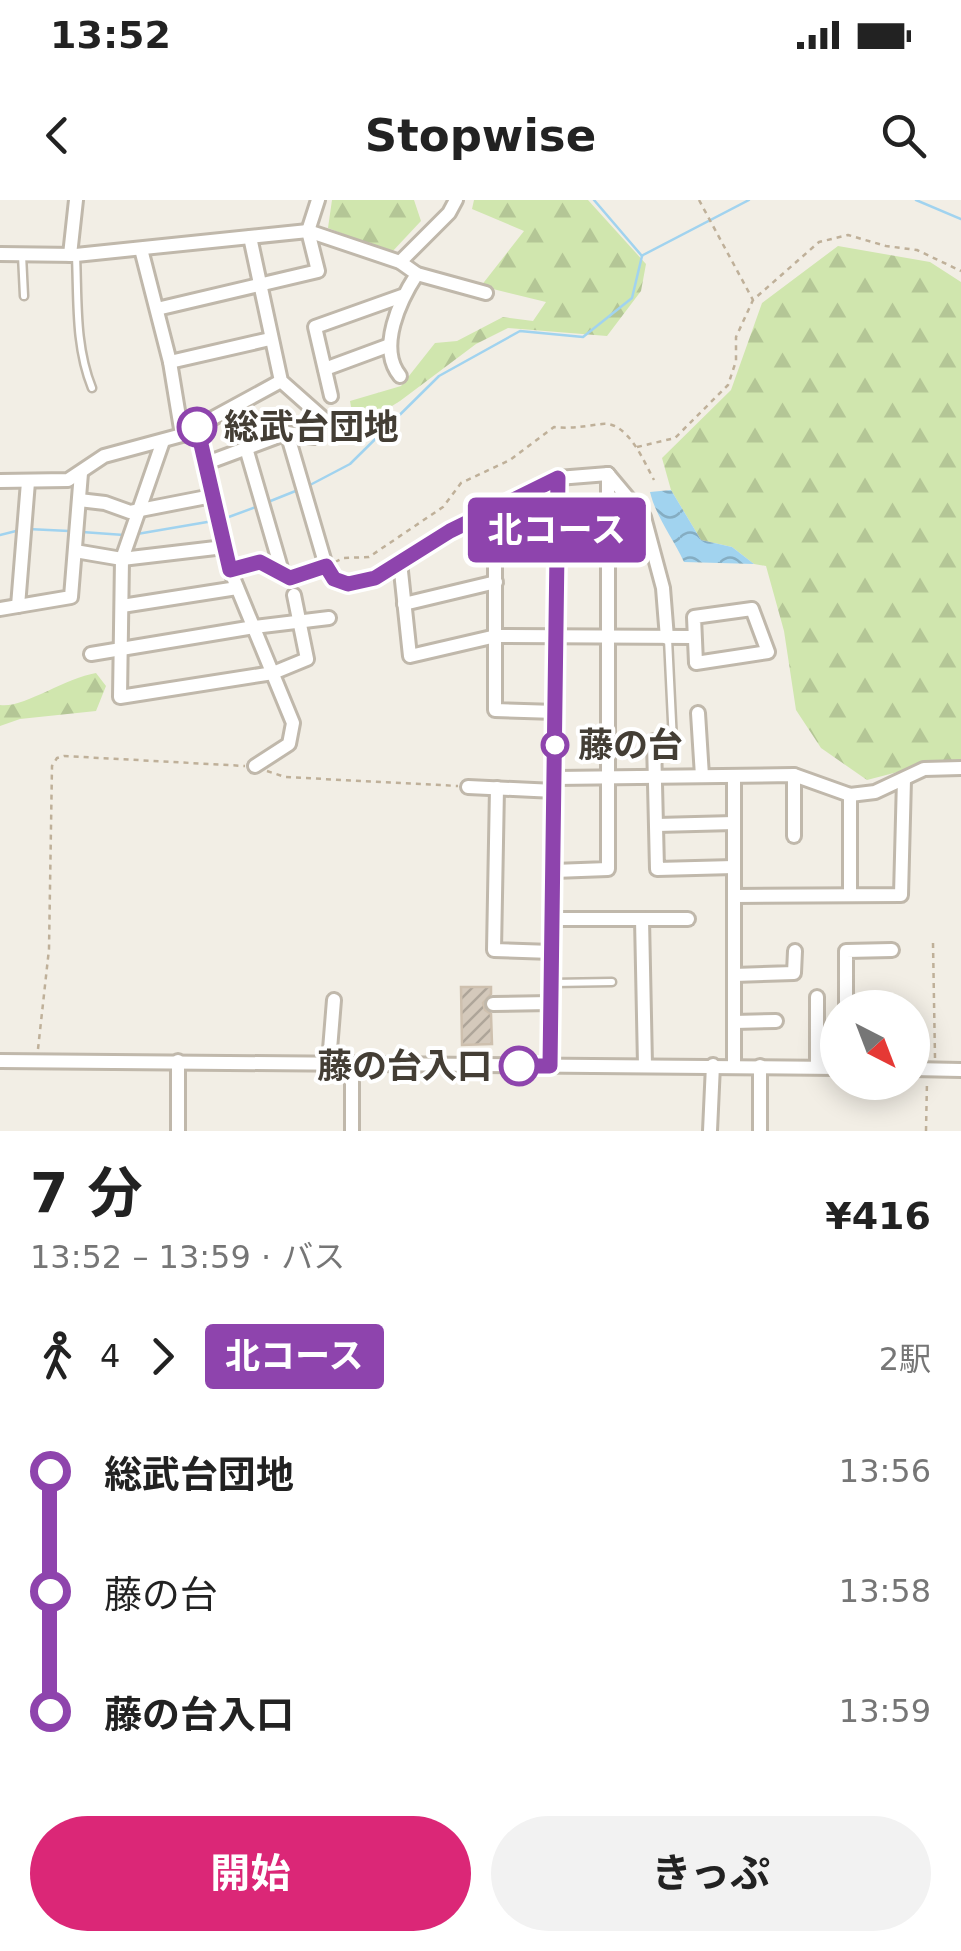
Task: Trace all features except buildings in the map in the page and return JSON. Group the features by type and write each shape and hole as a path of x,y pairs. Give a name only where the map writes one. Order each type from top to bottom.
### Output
{"street":[{"path":"73,255 76,200"},
{"path":"157,309 318,272 308,231 318,200"},
{"path":"400,262 449,213 456,200"},
{"path":"0,254 73,255 308,231 400,262 417,274 486,293"},
{"path":"250,237 281,381 325,420"},
{"path":"141,249 170,362 182,435"},
{"path":"400,376 390,346 402,296 417,274"},
{"path":"332,396 315,326 402,296"},
{"path":"170,362 270,339"},
{"path":"325,369 390,346"},
{"path":"0,480 68,480 104,456 182,435 281,381"},
{"path":"197,427 230,570 293,723 289,744 256,766"},
{"path":"204,464 287,433 315,437"},
{"path":"287,433 326,566 334,579 348,584 375,578 450,531 558,478 608,474"},
{"path":"163,442 122,559 120,697 273,673 306,659 294,596"},
{"path":"246,448 283,575"},
{"path":"0,609 71,596 80,473"},
{"path":"554,871 608,868 608,474"},
{"path":"608,474 644,518 663,588 668,638"},
{"path":"550,1066 558,478"},
{"path":"18,606 28,482"},
{"path":"78,500 138,511 212,496"},
{"path":"495,509 495,710 556,712"},
{"path":"75,550 122,559 224,547"},
{"path":"230,570 260,562 290,578 326,566"},
{"path":"400,562 410,656 496,636 694,637"},
{"path":"404,604 496,582"},
{"path":"122,606 237,588"},
{"path":"752,609 768,652 696,663 694,637 694,618 752,609"},
{"path":"91,654 329,618"},
{"path":"698,712 702,776"},
{"path":"654,742 657,869 734,867"},
{"path":"468,787 611,778 794,775 850,795 875,792 924,769 961,768"},
{"path":"794,775 794,836"},
{"path":"734,776 734,1064"},
{"path":"734,896 900,895 904,779"},
{"path":"497,788 494,950 552,952"},
{"path":"850,795 850,895"},
{"path":"656,824 734,823"},
{"path":"553,919 688,919"},
{"path":"642,919 645,1065"},
{"path":"846,990 846,951 892,950"},
{"path":"734,975 794,973 795,951"},
{"path":"817,997 817,1067"},
{"path":"329,1062 334,1000"},
{"path":"492,1004 551,1003"},
{"path":"734,1022 776,1021"},
{"path":"0,1060 820,1067"},
{"path":"178,1061 178,1131"},
{"path":"352,1063 352,1131"},
{"path":"710,1131 713,1065"},
{"path":"760,1066 760,1131"},
{"path":"930,1069 961,1070"}],"lane":[{"path":"22,254 24,296"},
{"path":"73,255 83,365 92,388"},
{"path":"668,638 673,742"},
{"path":"551,983 612,982"}],"path":[{"path":"699,200 753,300"},
{"path":"637,447 675,438 728,386 736,361 736,338 753,300 819,242 848,234 886,246 917,250 961,271"},
{"path":"326,566 343,558 369,556 442,508 461,483 510,460 554,427 583,429 608,424 637,447 654,480"},
{"path":"36,1061 49,949 52,766 57,758 256,766 285,777 468,787"},
{"path":"930,990 933,942"},
{"path":"926,1100 926,1131"}],"green space":[{"path":"332,200 414,200 421,221 391,253 328,228"},
{"path":"474,200 588,200 646,264 641,291 607,336 508,328 476,344 355,429 350,401 401,386 435,343 457,341 503,317 533,321 546,302 481,286 524,231 472,209"},
{"path":"838,246 930,262 961,282 961,765 913,768 867,780 821,748 796,710 784,631 766,566 754,564 732,547 701,540 671,490 662,458 731,390 762,303"},
{"path":"96,673 106,686 96,711 20,719 0,726 0,705 20,702"}],"water":[{"path":"671,490 701,540 732,547 754,564 684,562 650,492"}],"waterway":[{"path":"594,200 642,256"},
{"path":"643,255 749,200"},
{"path":"916,200 961,219"},
{"path":"310,485 350,464 439,376 520,331 583,337 632,298 642,256"},
{"path":"268,502 298,490"},
{"path":"226,518 256,507"},
{"path":"137,534 213,521"},
{"path":"28,529 69,531"},
{"path":"0,535 20,530"},
{"path":"82,532 124,535"}],"bus line":[{"name":"北コース","path":"197,427 230,570 260,562 290,578 326,566 334,579 348,584 375,578 450,531 558,478 550,1066 519,1066"}],"place":[{"name":"総武台団地","path":"197,427"},
{"name":"藤の台","path":"555,745"},
{"name":"藤の台入口","path":"519,1066"}]}
